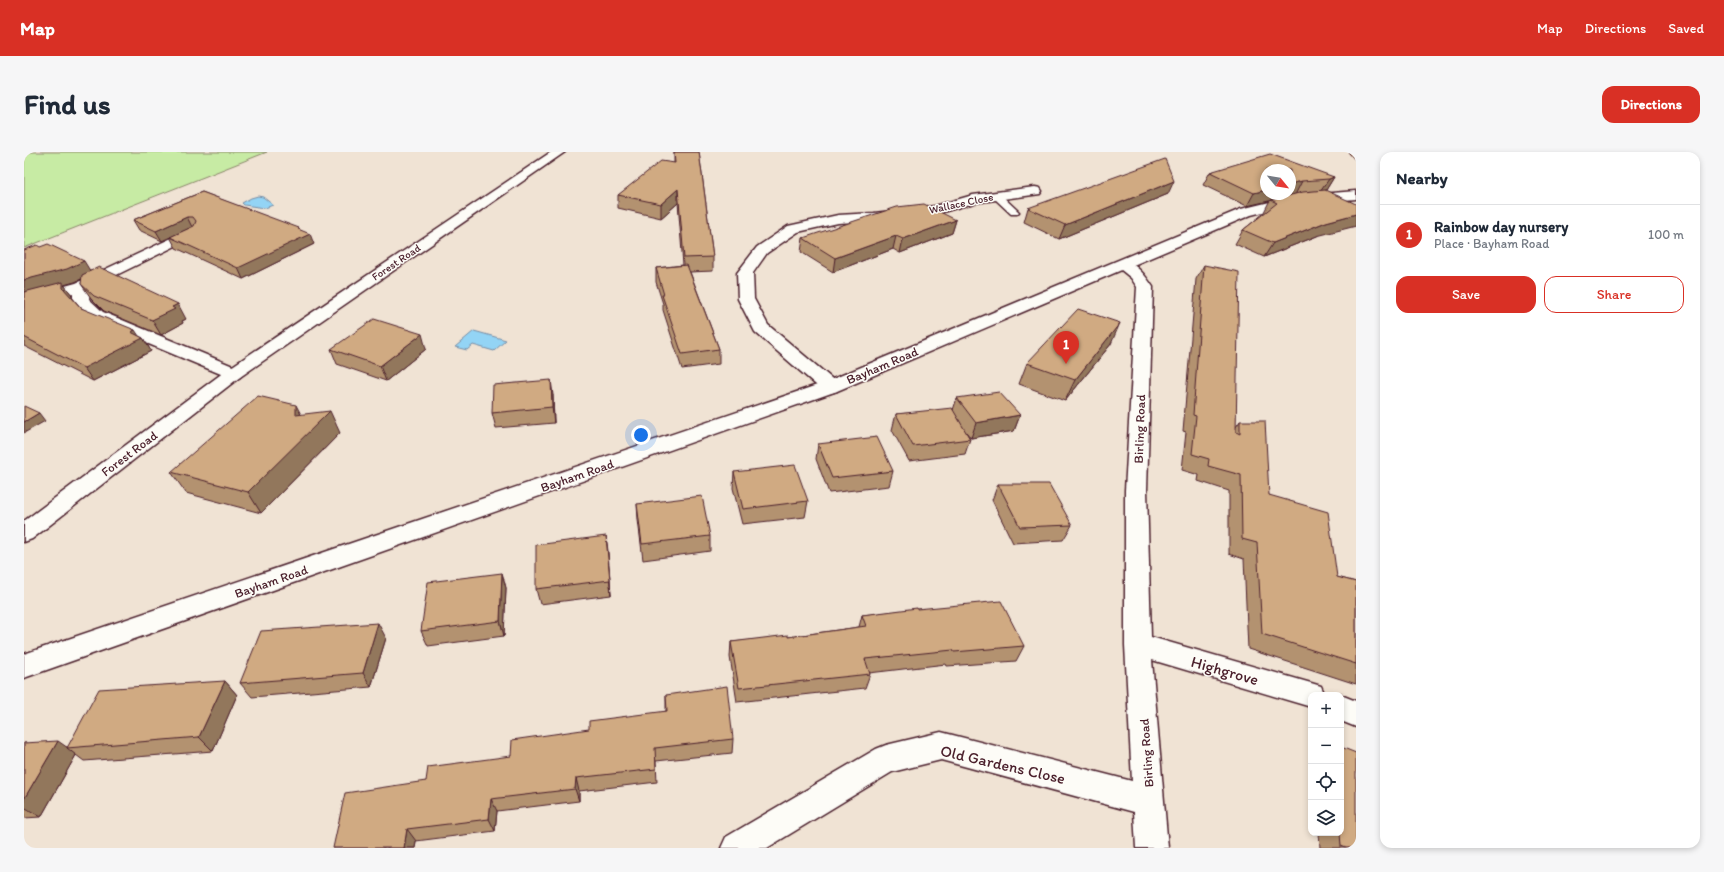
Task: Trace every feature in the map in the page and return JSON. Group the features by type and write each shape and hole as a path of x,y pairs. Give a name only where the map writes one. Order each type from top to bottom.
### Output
{"street":[{"name":"Forest Road","path":"24,533 234,373 559,152"},
{"name":"Wallace Close","path":"830,387 761,328 746,299 745,273 762,250 792,229 838,219 874,217 936,210 973,199 1035,191"},
{"path":"1123,265 1246,212 1295,200 1356,195"},
{"path":"24,302 82,286 193,232"},
{"name":"Bayham Road","path":"24,666 830,387 1123,265"},
{"name":"Birling Road","path":"1123,265 1137,275 1145,287 1136,490 1138,645 1152,848"},
{"path":"82,286 81,300 97,316 234,373"},
{"name":"Highgrove","path":"1138,645 1308,694"},
{"path":"1344,709 1356,714"},
{"name":"Old Gardens Close","path":"737,848 886,759 942,746 1149,801"}],"lane":[{"path":"997,196 1014,212"},
{"path":"1322,198 1340,207"}],"green space":[{"path":"24,152 267,152 24,248"}],"water":[{"path":"258,196 263,197 273,205 265,208 244,205 242,203"},
{"path":"474,331 506,340 494,351 473,345 467,350 455,347"}],"building":[{"path":"674,152 699,152 713,257 684,258 678,189 661,204 618,195 661,161 675,163"},
{"path":"1270,154 1334,177 1329,179 1296,182 1296,164 1260,164 1260,192 1254,193 1210,172"},
{"path":"1165,159 1174,181 1065,225 1028,208"},
{"path":"1325,190 1356,204 1356,214 1326,222 1273,243 1243,230 1277,203 1271,200 1296,200 1296,194"},
{"path":"202,192 299,228 298,229 310,234 238,268 170,237 194,226 196,221 193,217 187,217 156,231 133,220"},
{"path":"924,204 956,220 903,239 896,236 835,258 803,238 897,207"},
{"path":"48,244 84,261 67,269 24,280 24,250 37,245 40,247"},
{"path":"687,265 719,349 682,354 662,295 664,295 656,268"},
{"path":"1204,265 1239,272 1236,432 1240,434 1240,421 1265,421 1269,495 1328,512 1337,577 1356,582 1356,664 1262,634 1257,543 1242,539 1241,475 1208,466 1209,459 1192,454 1196,416 1193,415"},
{"path":"99,267 178,304 172,307 175,309 152,320 94,296 81,284 82,275"},
{"path":"63,282 63,288 81,308 135,330 131,332 143,338 84,368 24,337 24,292"},
{"path":"1078,309 1120,323 1075,380 1027,363"},
{"path":"374,319 422,334 380,366 331,349"},
{"path":"551,380 552,407 492,413 493,385"},
{"path":"999,392 1020,415 976,423 957,398"},
{"path":"258,396 296,405 296,415 330,411 248,492 171,472"},
{"path":"24,406 39,413 24,422"},
{"path":"952,408 970,439 913,446 896,414"},
{"path":"877,437 893,471 832,478 818,444"},
{"path":"795,465 808,501 743,509 734,472"},
{"path":"998,484 1049,484 1072,525 1020,527"},
{"path":"702,496 710,536 642,544 637,504"},
{"path":"606,536 610,580 536,589 536,545"},
{"path":"502,573 500,621 421,631 428,582"},
{"path":"1001,601 1024,646 954,652 953,650 865,659 870,674 739,688 731,642 788,635 788,637 866,626 862,615 917,608"},
{"path":"378,623 363,673 240,683 261,631"},
{"path":"225,681 199,737 67,748 99,689"},
{"path":"727,686 733,739 655,748 656,769 576,778 575,789 491,799 489,819 407,829 404,848 333,848 345,793 426,781 428,767 511,756 512,740 589,729 589,721 667,711 666,695"},
{"path":"58,741 24,799 24,743"},
{"path":"1344,748 1356,753 1356,848 1346,848 1341,846 1340,836 1344,836"}],"place":[{"name":"Rainbow day nursery","path":"1066,364"}]}
